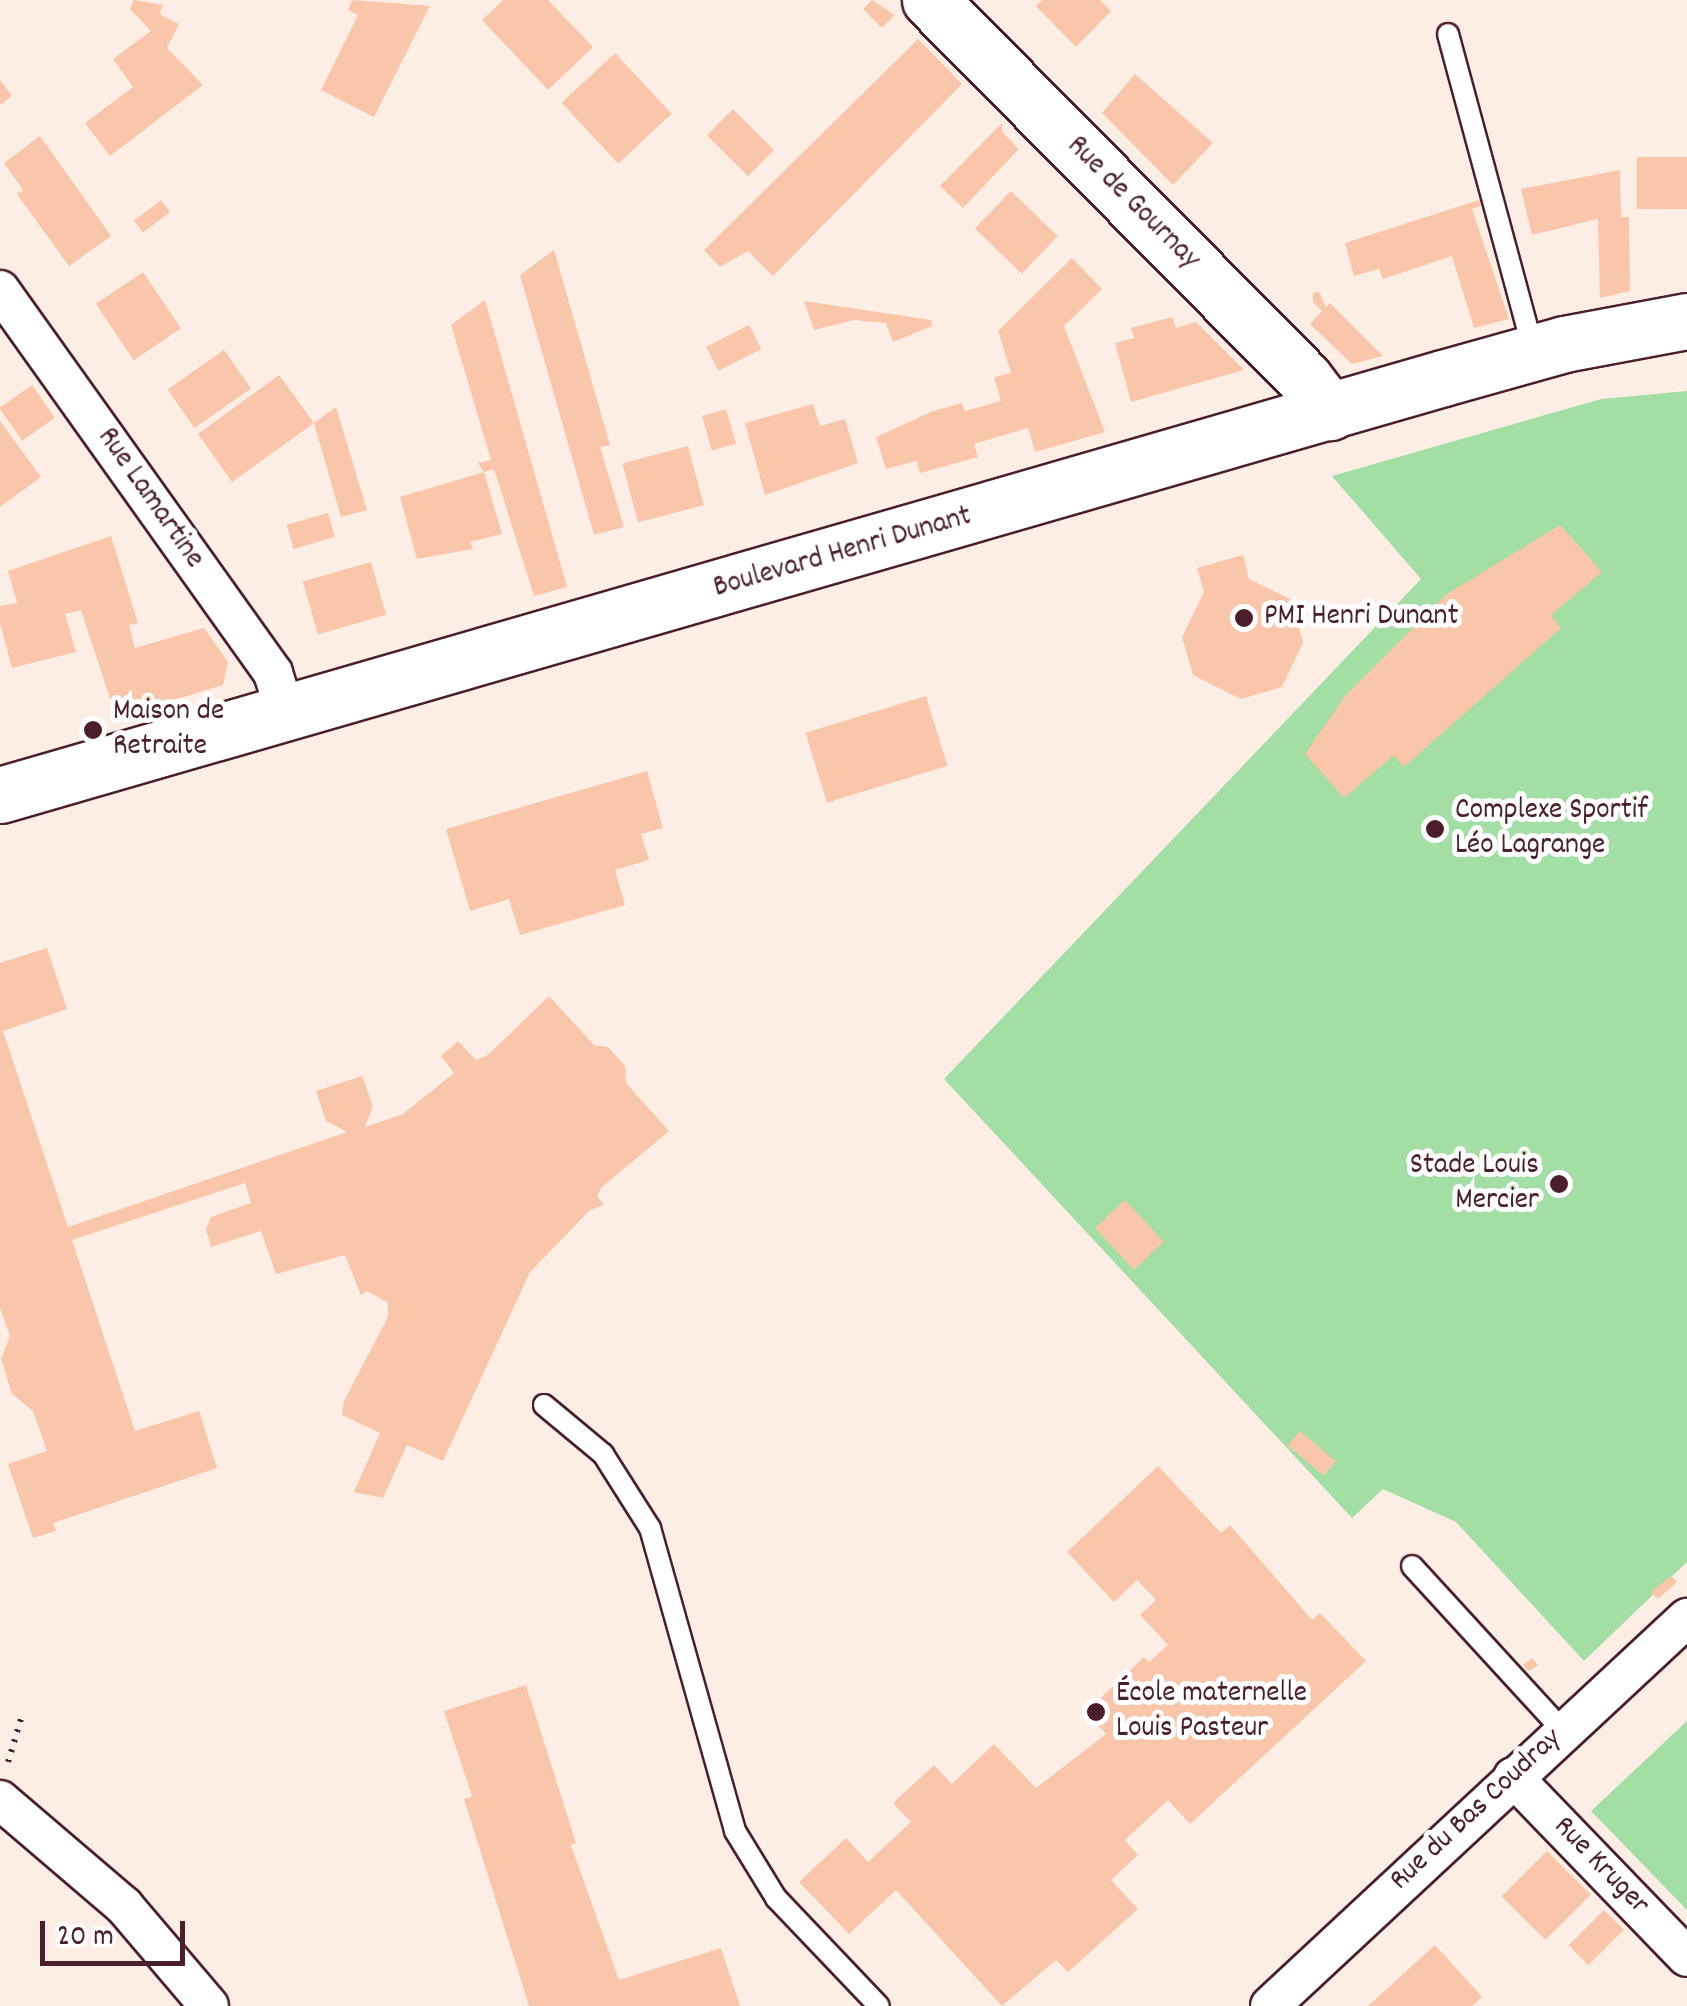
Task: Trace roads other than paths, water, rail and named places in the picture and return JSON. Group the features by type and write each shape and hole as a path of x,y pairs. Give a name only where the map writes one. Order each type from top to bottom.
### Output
{"main road":[{"name":"Rue de Gournay","path":"930,0 1304,378 1330,412"},
{"name":"Boulevard Henri Dunant","path":"0,795 1534,352 1687,321"}],"street":[{"name":"Rue Lamartine","path":"0,290 273,673 286,714"},
{"name":"Rue du Bas Coudray","path":"1285,2001 1512,1776 1687,1618"},
{"name":"Rue Kruger","path":"1512,1776 1687,1958"},
{"path":"2,1789 124,1906 209,2006"}],"lane":[{"path":"1448,34 1534,352"},
{"path":"544,1405 604,1454 650,1528 735,1830 776,1898 879,2006"},
{"path":"1412,1566 1563,1731"}],"place":[{"name":"PMI Henri Dunant","path":"1244,618"},
{"name":"Maison de Retraite","path":"93,730"},
{"name":"Complexe Sportif Léo Lagrange","path":"1435,829"},
{"name":"Stade Louis Mercier","path":"1559,1184"},
{"name":"École maternelle Louis Pasteur","path":"1096,1712"}]}
